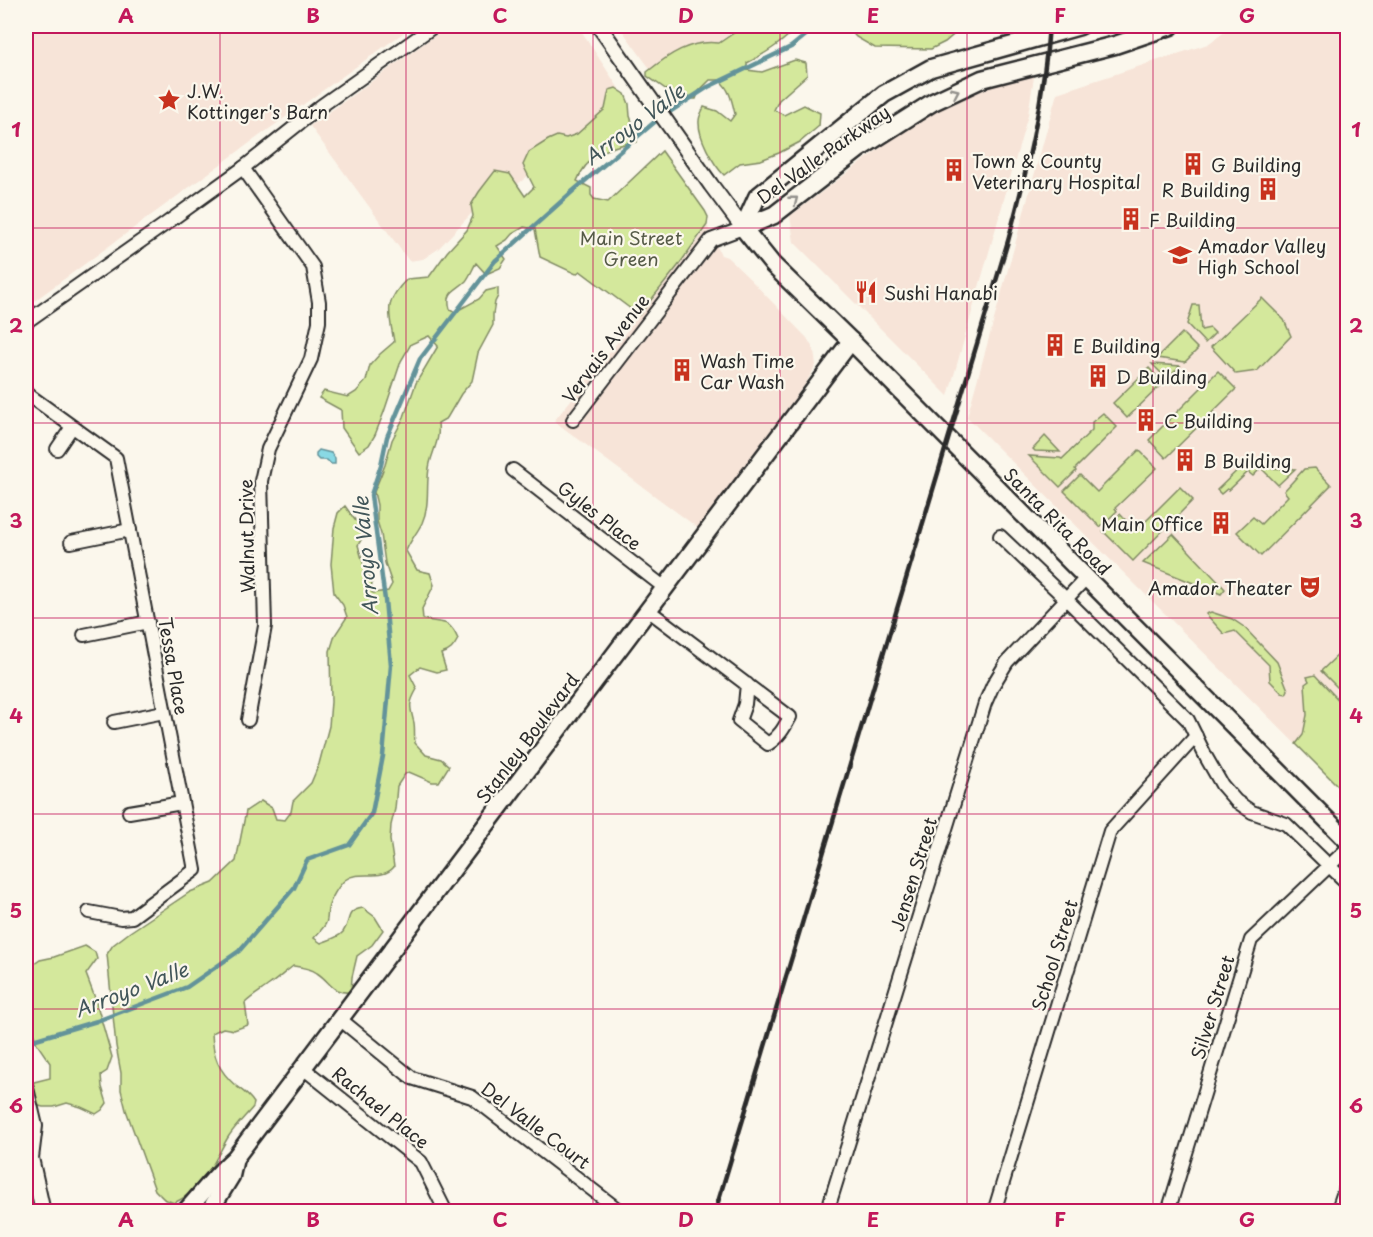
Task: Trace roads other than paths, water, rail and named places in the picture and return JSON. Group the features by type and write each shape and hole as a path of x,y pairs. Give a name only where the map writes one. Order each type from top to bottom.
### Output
{"main road":[{"name":"Del Valle Parkway","path":"742,228 757,197 884,94 931,68 1080,26"},
{"name":"Del Valle Parkway","path":"742,228 774,215 859,149 943,97 982,79 1116,45 1171,26"},
{"name":"Santa Rita Road","path":"742,228 773,265 1347,841"},
{"name":"Stanley Boulevard","path":"184,1212 207,1189 221,1169 235,1158 851,341"},
{"name":"Stanley Boulevard","path":"210,1212 231,1176 235,1158"}],"street":[{"path":"26,322 243,168 321,106 434,26"},
{"path":"599,26 742,228"},
{"name":"Walnut Drive","path":"243,168 313,267 319,302 319,322 311,359 268,448 261,481 266,626 248,720"},
{"name":"Vervais Avenue","path":"573,420 711,240 742,228"},
{"name":"Tessa Place","path":"26,393 116,458 195,870 132,917 121,918 89,912"},
{"path":"57,449 72,427"},
{"name":"Gyles Place","path":"513,470 665,588"},
{"path":"71,542 130,530"},
{"path":"1000,536 1188,720 1222,785 1236,801 1252,812 1286,824 1347,884"},
{"name":"Jensen Street","path":"827,1212 985,703 1007,662 1086,578"},
{"path":"648,610 747,684 790,717 775,740 768,744 739,721 746,704 747,684"},
{"path":"84,635 148,622"},
{"path":"114,722 164,712"},
{"name":"School Street","path":"994,1212 1110,831 1196,736"},
{"path":"129,813 182,803"},
{"name":"Silver Street","path":"1168,1212 1251,940 1347,848"},
{"name":"Del Valle Court","path":"340,1020 412,1078 472,1097 616,1208"},
{"name":"Rachael Place","path":"303,1068 421,1162 446,1212"},
{"path":"26,1088 35,1126 28,1154 43,1212"},
{"path":"1337,1212 1347,1180"}],"water":[{"path":"319,450 331,453 335,458 335,464 327,460 319,460 316,453"}],"waterway":[{"name":"Arroyo Valle","path":"26,1042 97,1021 187,987 239,951 294,888 307,860 349,845 372,813 383,756 391,665 371,495 387,437 420,359 495,261 657,120 708,87 791,47 817,26"}],"railway":[{"path":"715,1212 1008,241 1034,134 1049,26"}],"place":[{"name":"J.W. Kottinger's Barn","path":"169,100"},
{"name":"G Building","path":"1193,164"},
{"name":"Town & County Veterinary Hospital","path":"954,170"},
{"name":"R Building","path":"1268,189"},
{"name":"F Building","path":"1131,219"},
{"name":"Amador Valley High School","path":"1180,255"},
{"name":"Sushi Hanabi","path":"866,292"},
{"name":"E Building","path":"1055,345"},
{"name":"Wash Time Car Wash","path":"682,370"},
{"name":"D Building","path":"1098,376"},
{"name":"C Building","path":"1146,420"},
{"name":"B Building","path":"1185,460"},
{"name":"Main Office","path":"1221,523"},
{"name":"Amador Theater","path":"1310,587"}],"park label":[{"name":"Main Street Green","path":"631,247"}]}
